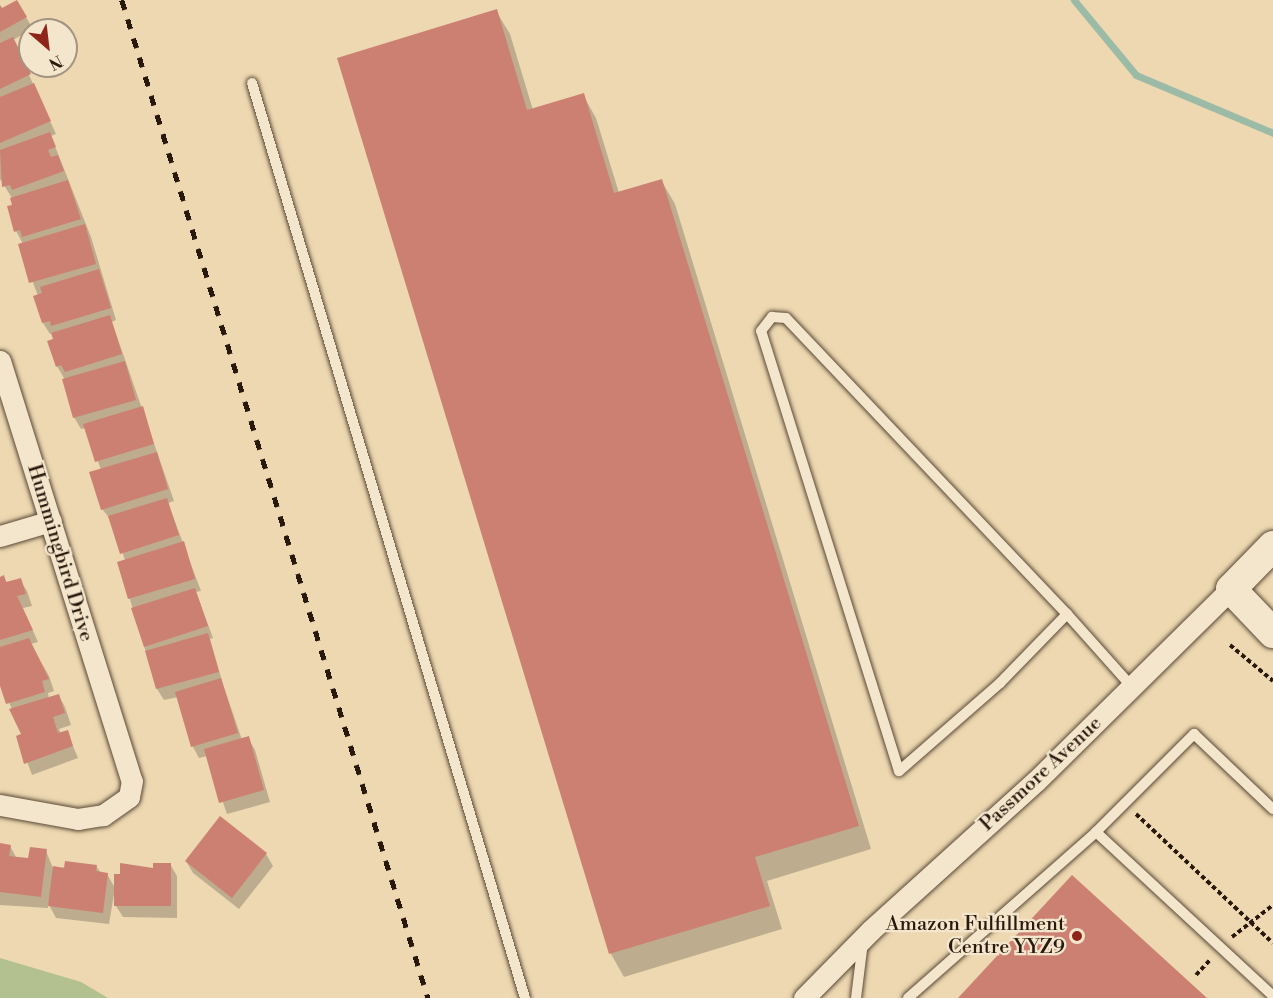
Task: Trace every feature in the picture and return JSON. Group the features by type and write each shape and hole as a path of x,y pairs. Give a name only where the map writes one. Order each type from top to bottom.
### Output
{"main road":[{"name":"Passmore Avenue","path":"1231,589 1269,560"},
{"path":"1231,589 1273,633"}],"street":[{"name":"Hummingbird Drive","path":"0,361 132,782 129,797 120,806 103,815 78,819 0,805"},
{"path":"0,536 51,521"},
{"name":"Passmore Avenue","path":"804,998 864,938 1036,781 1231,589"}],"lane":[{"path":"252,83 525,998"},
{"path":"1067,614 1000,683 899,771 761,331 772,317 786,318 1067,614 1132,687"},
{"path":"908,998 1096,832 1194,734 1273,809"},
{"path":"1096,832 1273,996"},
{"path":"856,998 864,938"}],"path":[{"path":"1230,645 1273,681"},
{"path":"1125,803 1273,943"}],"green space":[{"path":"0,958 81,982 108,998 0,998"}],"building":[{"path":"17,0 27,17 18,18 18,22 0,32 0,5 2,8"},
{"path":"497,9 527,110 584,93 614,193 662,179 859,826 755,857 770,906 609,954 337,58"},
{"path":"13,37 18,47 18,78 23,78 0,89 0,43"},
{"path":"34,83 51,121 0,143 0,97"},
{"path":"50,132 56,147 48,150 51,157 58,155 64,171 12,190 10,185 2,187 0,150"},
{"path":"68,180 81,219 22,237 20,230 14,232 7,206 12,205 10,198"},
{"path":"85,224 96,264 29,283 18,244"},
{"path":"99,269 111,308 51,326 50,321 42,323 33,296 42,293 40,287"},
{"path":"110,315 122,354 65,372 61,365 56,367 47,341 53,339 51,333"},
{"path":"125,361 136,400 73,418 62,379"},
{"path":"143,406 154,444 95,462 83,424"},
{"path":"157,452 168,489 101,510 89,472"},
{"path":"167,498 179,535 120,554 108,516"},
{"path":"184,541 195,579 128,599 117,562"},
{"path":"4,575 6,582 21,578 26,594 17,596 33,630 0,640 0,577"},
{"path":"195,588 208,626 144,647 131,608"},
{"path":"208,633 219,672 156,689 145,651"},
{"path":"29,638 49,679 42,681 45,692 6,704 0,686 0,647"},
{"path":"221,678 238,733 191,747 175,692"},
{"path":"59,694 65,713 53,717 58,733 68,730 73,746 24,764 16,736 21,734 9,709"},
{"path":"249,736 264,790 219,803 204,749"},
{"path":"220,816 267,853 232,898 185,861"},
{"path":"0,843 11,845 9,856 28,858 30,847 47,849 41,897 0,892"},
{"path":"65,861 97,865 96,871 108,873 103,913 48,906 53,866 64,868"},
{"path":"120,863 153,868 153,863 171,863 171,906 114,906 114,874 120,874"},
{"name":"Amazon Fulfillment Centre YYZ9","path":"1072,875 1207,998 958,998"}],"waterway":[{"path":"1074,0 1136,75 1273,133"}],"railway":[{"path":"122,0 428,998"}],"place":[{"name":"Amazon Fulfillment Centre YYZ9","path":"1077,936"}]}
